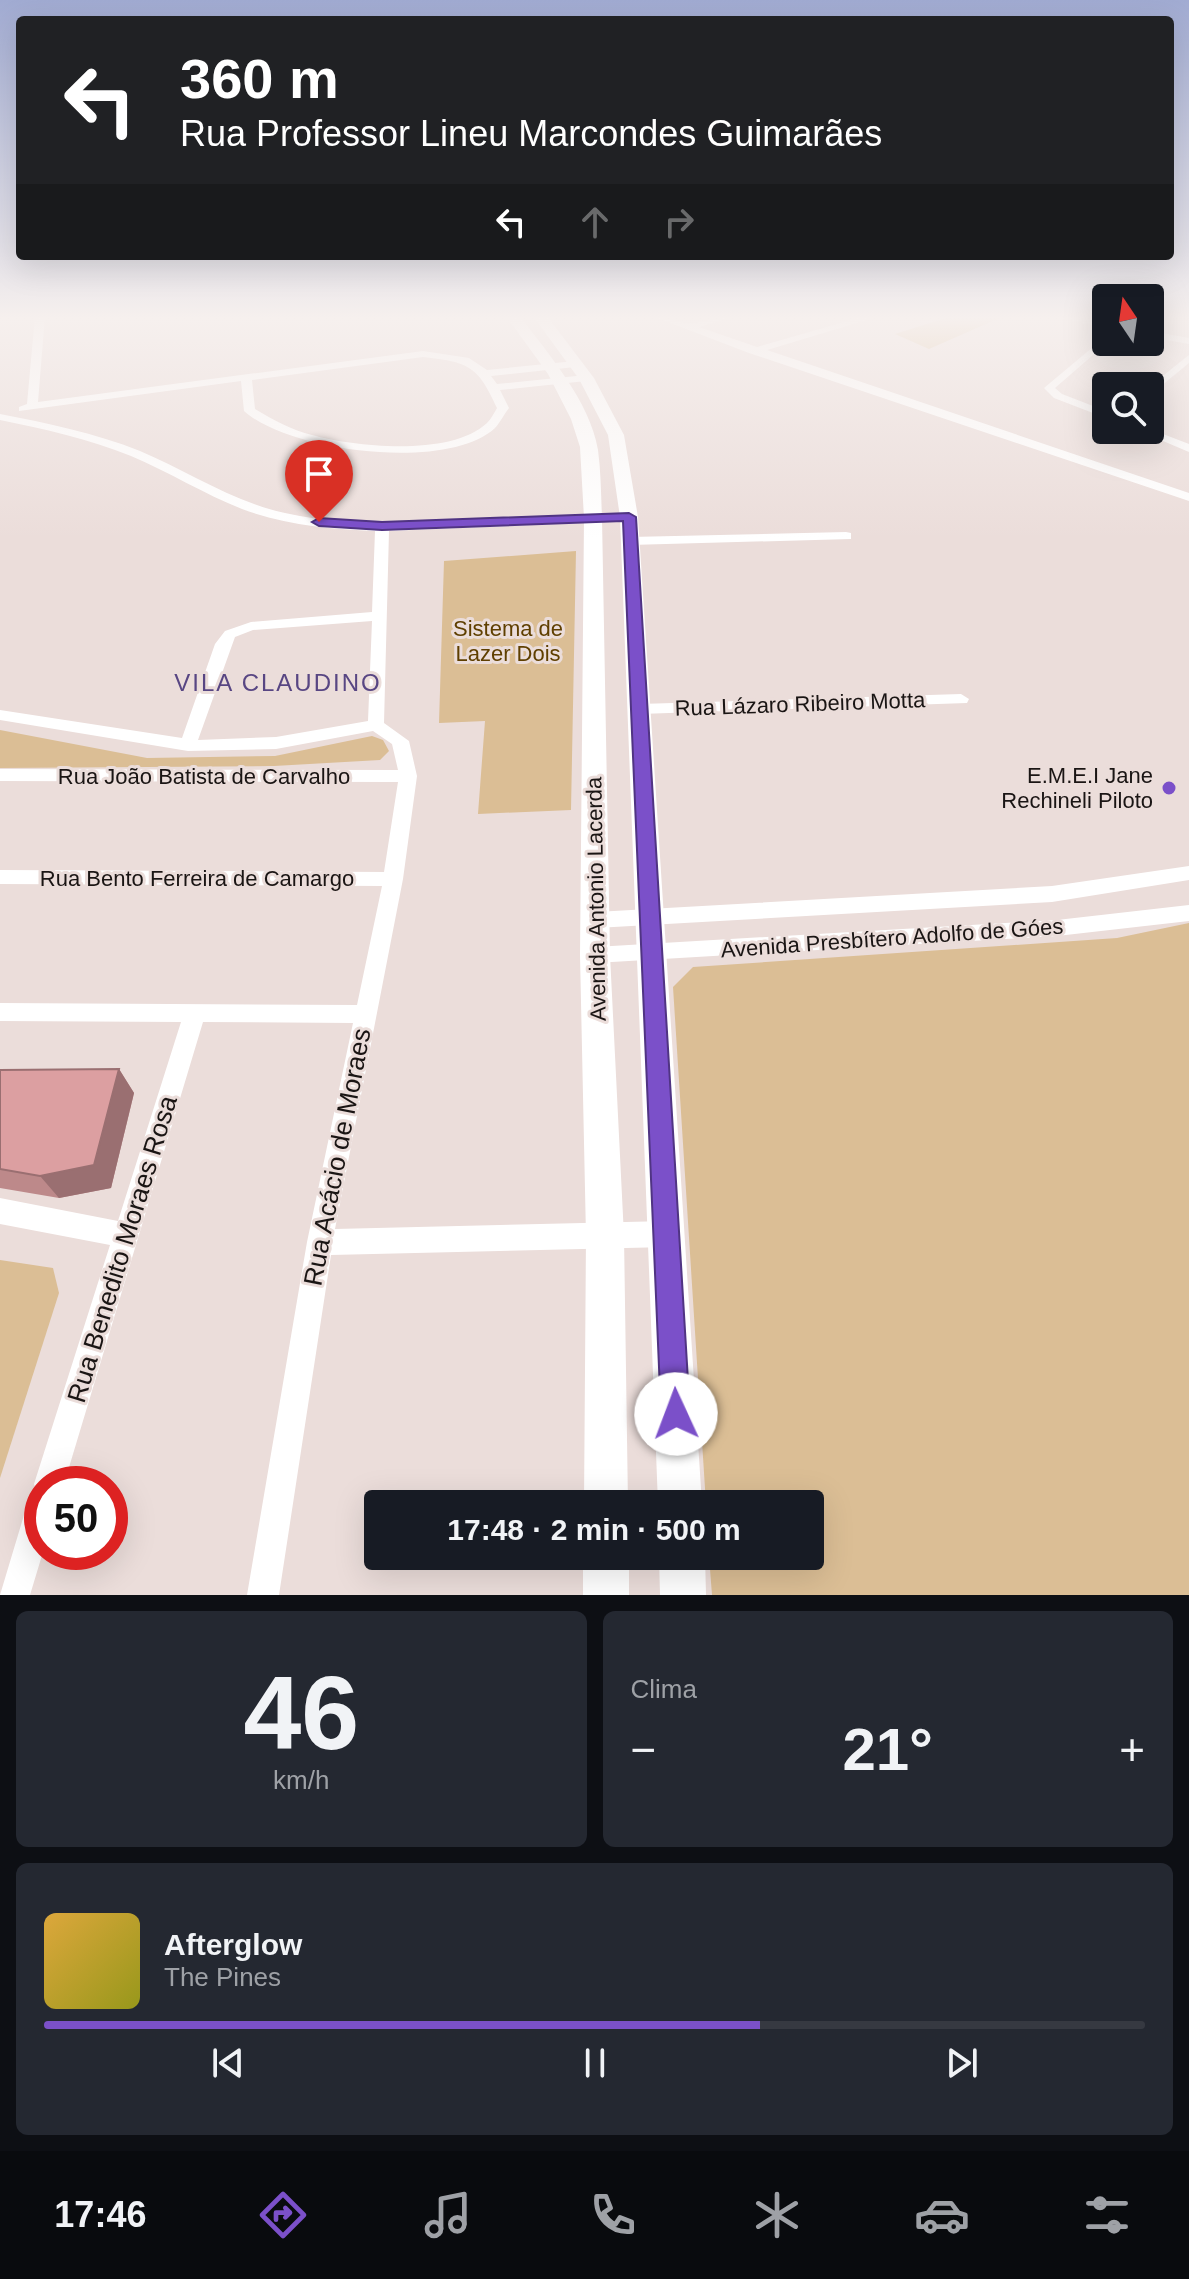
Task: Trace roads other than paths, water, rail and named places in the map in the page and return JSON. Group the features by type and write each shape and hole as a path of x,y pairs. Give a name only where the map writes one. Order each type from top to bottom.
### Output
{"main road":[{"name":"Avenida Antonio Lacerda","path":"572,390 589,447 593,518 595,955 605,1236 606,1490"},
{"name":"Avenida Antonio Lacerda","path":"581,390 616,435 630,529 679,1490"},
{"path":"606,1570 606,1595"},
{"path":"682,1570 683,1595"}],"street":[{"path":"32,406 33,390"},
{"path":"1,417 32,406 151,390"},
{"path":"248,390 250,411 267,421 314,440 357,447 433,447 473,439 497,422 503,408 494,390"},
{"path":"871,390 1189,497"},
{"path":"1052,390 1092,409"},
{"path":"1,417 60,429 133,453 259,510 285,518 382,526 593,518 630,529 846,536"},
{"path":"1164,438 1189,448"},
{"path":"0,715 188,745 276,743 380,726 382,526"},
{"path":"188,745 223,644 239,629 380,616"},
{"name":"Rua Lázaro Ribeiro Motta","path":"640,709 961,699"},
{"name":"Rua Acácio de Moraes","path":"263,1595 320,1242 393,879 408,776 400,741 380,726"},
{"name":"Rua João Batista de Carvalho","path":"0,775 408,776"},
{"name":"Avenida Presbítero Adolfo de Góes","path":"596,920 1052,894 1189,873"},
{"name":"Rua Bento Ferreira de Camargo","path":"0,877 393,879"},
{"name":"Avenida Presbítero Adolfo de Góes","path":"595,955 1057,928 1189,913"},
{"path":"0,1012 364,1014"},
{"name":"Rua Benedito Moraes Rosa","path":"55,1466 195,1013"},
{"path":"0,1211 126,1235"},
{"path":"320,1242 668,1234"},
{"path":"14,1595 24,1563"}],"place":[{"name":"E.M.E.I Jane Rechineli Piloto","path":"1169,788"}],"district":[{"name":"VILA CLAUDINO","path":"278,682"}],"park label":[{"name":"Sistema de Lazer Dois","path":"508,640"}]}
